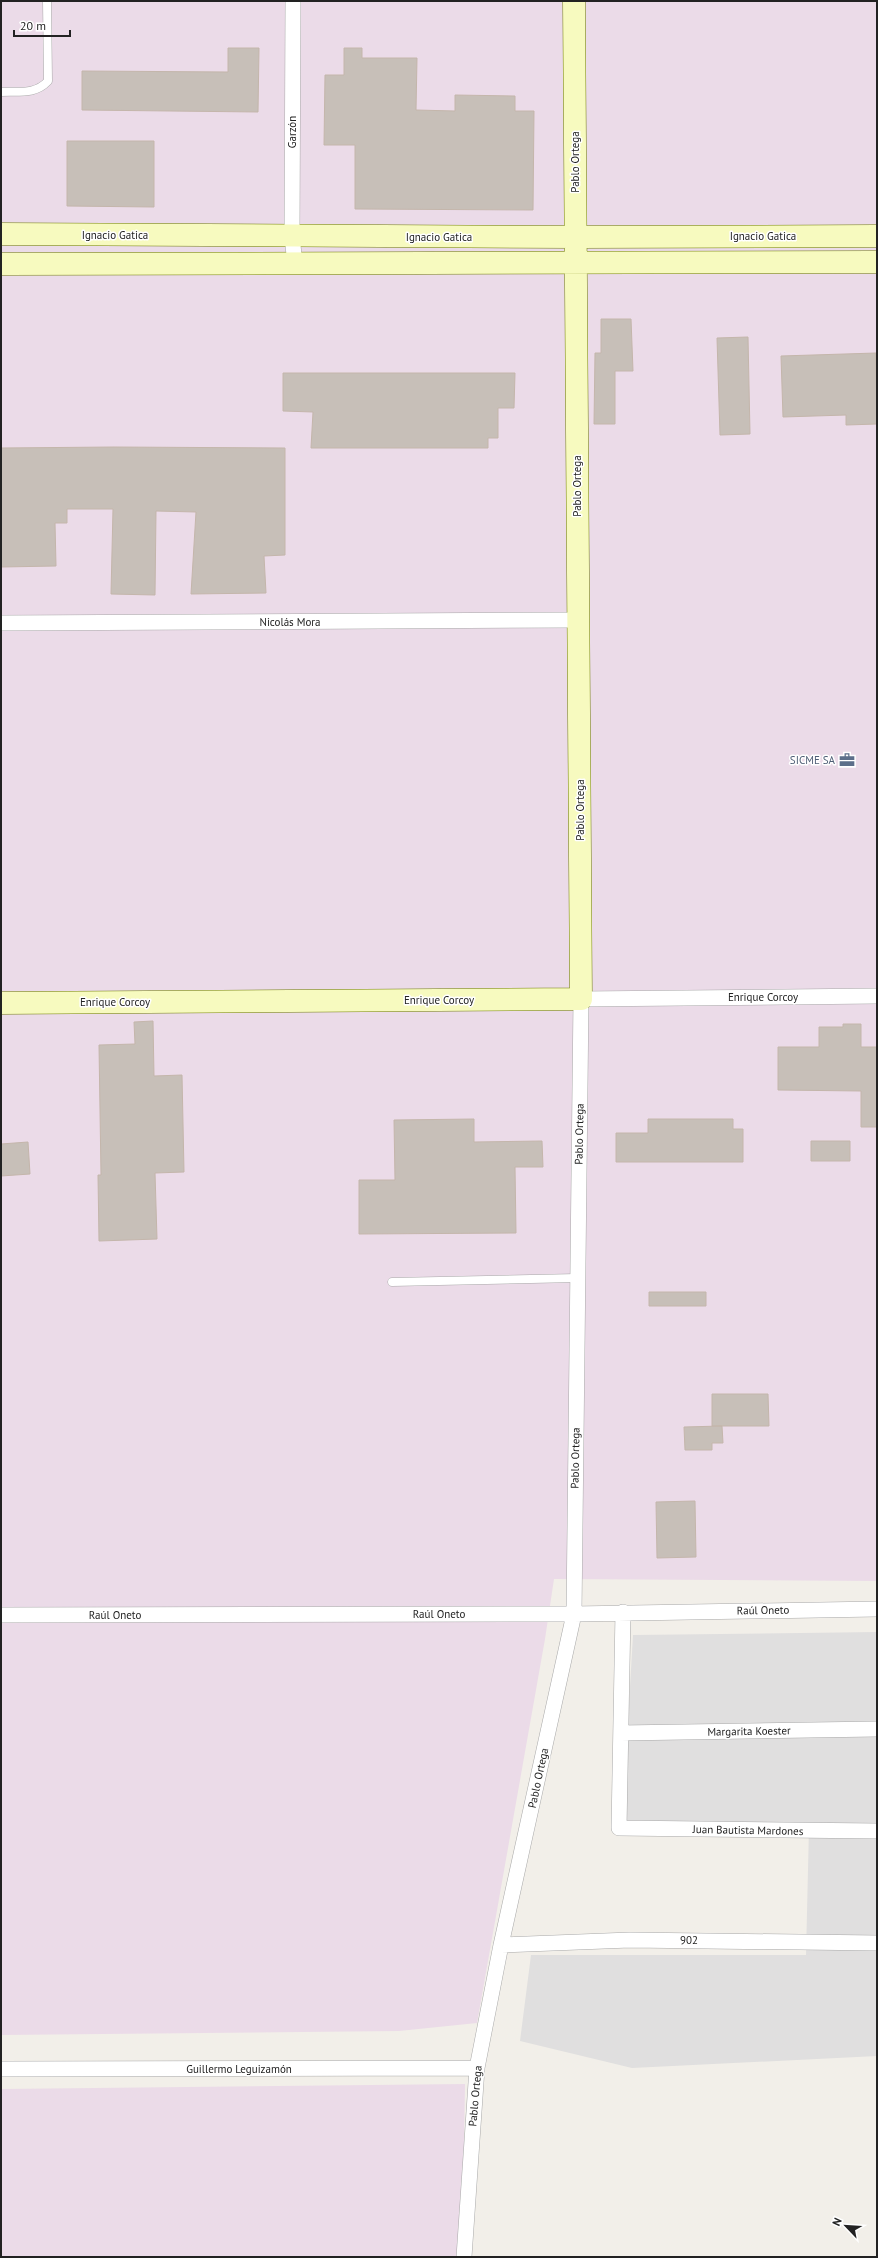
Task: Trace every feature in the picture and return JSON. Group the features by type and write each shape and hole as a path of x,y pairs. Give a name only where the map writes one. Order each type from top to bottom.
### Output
{"main road":[{"name":"Pablo Ortega","path":"574,1 581,999"},
{"name":"Ignacio Gatica","path":"1,234 576,237 877,236"},
{"path":"1,264 877,262"},
{"name":"Enrique Corcoy","path":"1,1003 581,999"}],"street":[{"name":"Garzón","path":"293,1 292,236 295,264"},
{"name":"Nicolás Mora","path":"1,623 578,620"},
{"name":"Enrique Corcoy","path":"581,999 877,996"},
{"name":"Pablo Ortega","path":"464,2257 477,2068 501,1945 574,1614 581,999"},
{"name":"Raúl Oneto","path":"1,1615 574,1614 877,1609"},
{"path":"620,1733 623,1612"},
{"name":"Margarita Koester","path":"620,1733 877,1729"},
{"name":"Juan Bautista Mardones","path":"620,1733 619,1828 877,1831"},
{"name":"902","path":"501,1945 630,1940 877,1943"},
{"name":"Guillermo Leguizamón","path":"1,2069 477,2068"}],"lane":[{"path":"1,92 41,89 48,81 47,1"},
{"path":"392,1282 577,1278"}],"shaded area":[{"path":"1,1 877,1 877,1581 554,1579 545,1639 477,2023 399,2031 1,2035"},
{"path":"877,1632 877,2056 632,2068 520,2041 531,1955 806,1955 809,1827 622,1824 633,1635"},
{"path":"465,2084 462,2257 1,2257 1,2089"}],"building":[{"path":"228,48 259,48 258,112 82,110 82,71 228,72"},
{"path":"344,48 362,48 362,58 417,58 416,110 455,111 455,95 515,96 515,111 534,111 533,210 355,209 355,145 324,145 325,75 344,75"},
{"path":"67,141 154,141 154,207 67,206"},
{"path":"601,319 631,319 633,371 615,371 615,424 594,424 595,353 601,353"},
{"path":"748,337 750,434 720,435 717,338"},
{"path":"876,353 877,424 846,425 846,415 783,417 781,356"},
{"path":"283,373 515,373 514,408 498,408 498,438 488,438 488,448 311,448 313,412 283,411"},
{"path":"1,448 285,448 285,555 264,556 266,593 191,594 196,512 156,511 155,595 111,594 113,509 67,509 67,523 55,523 56,566 1,567"},
{"path":"153,1021 154,1076 182,1075 184,1172 155,1173 157,1239 99,1241 98,1175 101,1175 99,1045 135,1044 134,1022"},
{"path":"843,1024 861,1024 861,1047 877,1047 877,1127 861,1127 861,1091 778,1090 778,1047 819,1047 819,1027 843,1027"},
{"path":"474,1119 474,1142 542,1141 543,1167 515,1167 516,1233 359,1234 359,1180 395,1180 394,1120"},
{"path":"648,1119 733,1119 733,1129 743,1129 743,1162 616,1162 616,1133 648,1133"},
{"path":"811,1141 850,1141 850,1161 811,1161"},
{"path":"28,1142 30,1174 1,1176 1,1144"},
{"path":"649,1292 706,1292 706,1306 649,1306"},
{"path":"712,1394 768,1394 769,1426 712,1426"},
{"path":"722,1426 723,1443 712,1443 712,1450 685,1450 684,1427"},
{"path":"695,1501 696,1557 657,1558 656,1502"}],"place":[{"name":"SICME SA","path":"847,760"}]}
